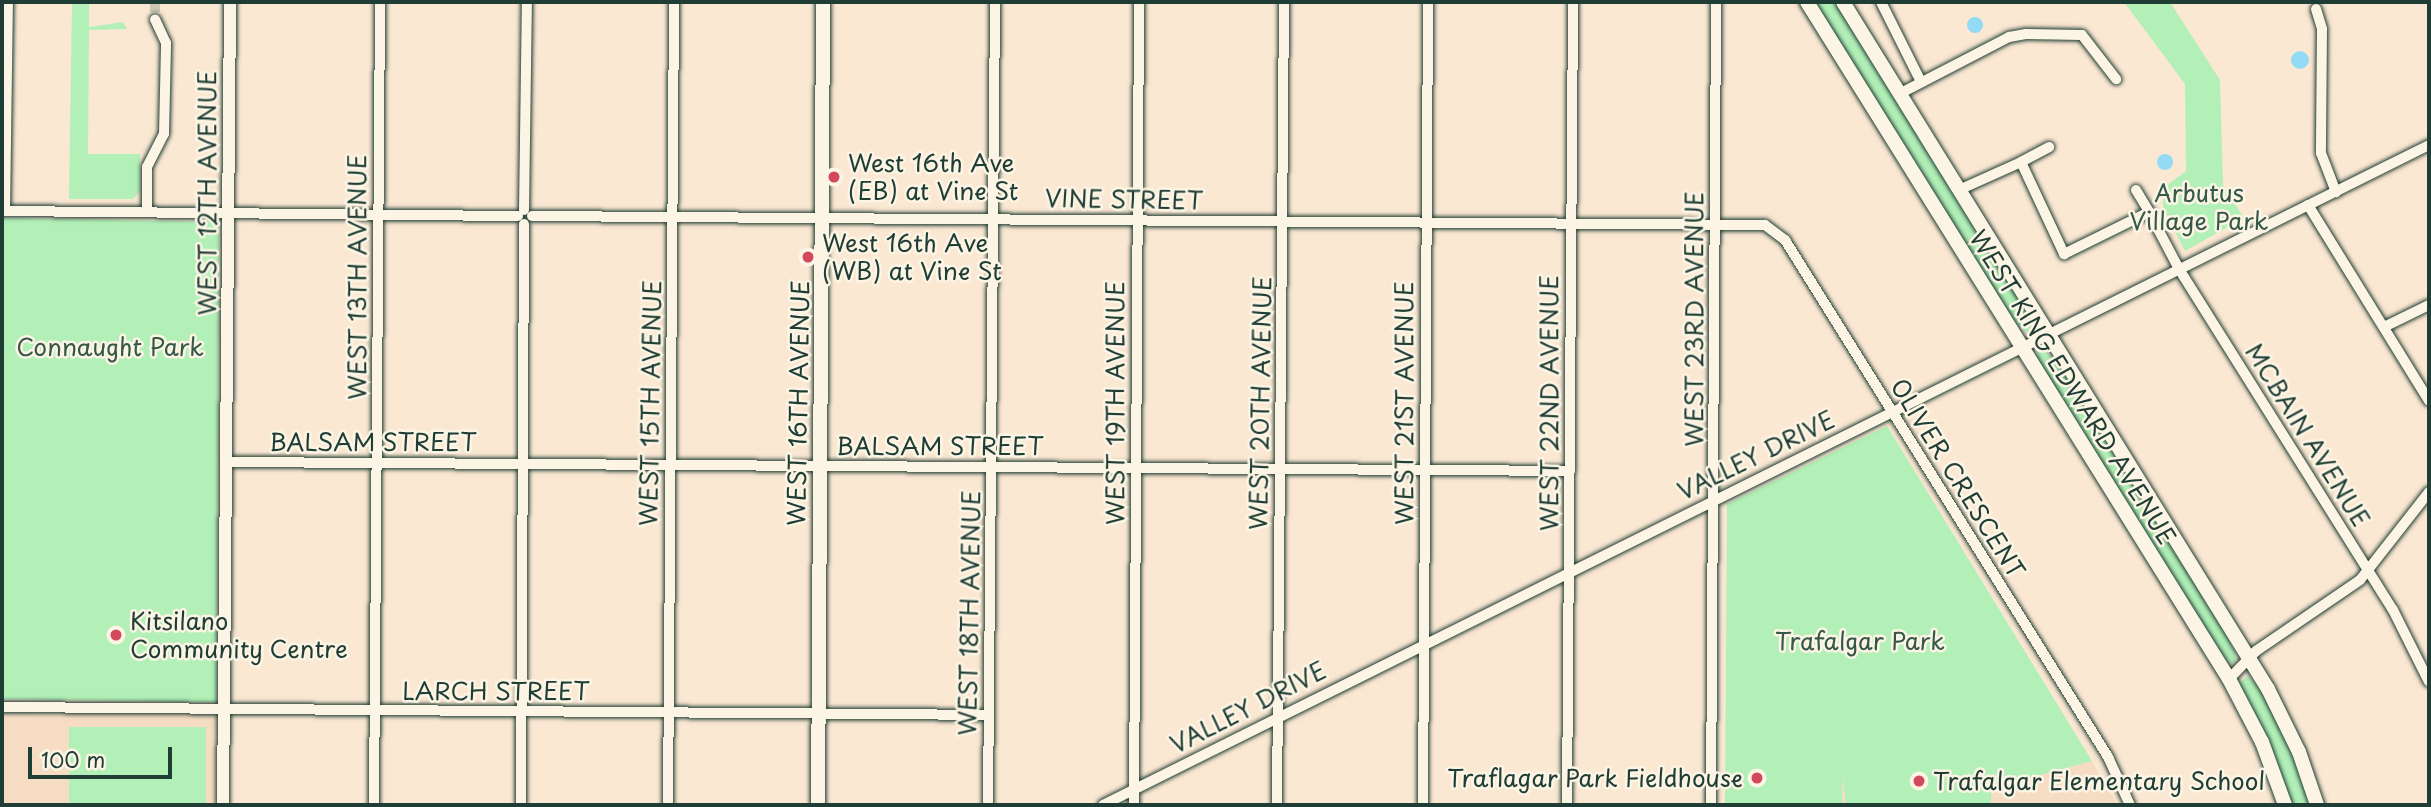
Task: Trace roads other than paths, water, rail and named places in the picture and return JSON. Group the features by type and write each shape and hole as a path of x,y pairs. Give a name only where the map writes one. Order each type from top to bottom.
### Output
{"main road":[{"name":"WEST 16TH AVENUE","path":"818,805 823,2"},
{"name":"WEST KING EDWARD AVENUE","path":"1807,2 2229,679 2262,742 2285,805"},
{"name":"WEST KING EDWARD AVENUE","path":"1847,3 2249,659 2288,729 2317,805"}],"street":[{"path":"3,211 8,2"},
{"name":"WEST 12TH AVENUE","path":"223,805 230,2"},
{"name":"WEST 13TH AVENUE","path":"374,805 380,2"},
{"path":"521,805 527,2"},
{"name":"WEST 15TH AVENUE","path":"668,805 674,2"},
{"name":"WEST 18TH AVENUE","path":"988,805 995,2"},
{"name":"WEST 19TH AVENUE","path":"1134,805 1139,2"},
{"name":"WEST 20TH AVENUE","path":"1277,805 1284,2"},
{"name":"WEST 21ST AVENUE","path":"1423,805 1428,2"},
{"name":"WEST 22ND AVENUE","path":"1567,805 1573,2"},
{"name":"WEST 23RD AVENUE","path":"1711,805 1716,2"},
{"path":"1881,2 1921,82"},
{"path":"2316,9 2322,29 2321,153 2336,192"},
{"path":"147,212 147,167 164,134 166,43 155,19"},
{"path":"1901,93 2009,37 2026,34 2082,35 2116,79"},
{"name":"VALLEY DRIVE","path":"1103,805 1423,642 2429,145"},
{"path":"1961,189 2049,147"},
{"path":"2021,162 2064,254 2149,212"},
{"name":"MCBAIN AVENUE","path":"2136,191 2179,269 2368,572 2429,682"},
{"path":"2308,205 2429,401"},
{"name":"VINE STREET","path":"3,211 1715,224"},
{"name":"OLIVER CRESCENT","path":"1715,224 1765,225 1785,240 2108,757 2130,805"},
{"path":"2384,327 2429,305"},
{"name":"BALSAM STREET","path":"227,462 1570,471"},
{"path":"2229,679 2249,659 2313,616 2368,572 2429,492"},
{"name":"LARCH STREET","path":"2,707 989,715"}],"water":[{"path":"1972,17 1978,17 1983,25 1981,31 1972,33 1967,28 1967,22"},
{"path":"2300,51 2306,54 2309,60 2306,66 2300,69 2294,66 2291,60 2294,54"},
{"path":"2162,154 2168,154 2173,162 2171,168 2162,170 2157,165 2157,159"}],"tunnel":[{"path":"155,2 155,19"}],"place":[{"name":"West 16th Ave (EB) at Vine St","path":"834,177"},
{"name":"West 16th Ave (WB) at Vine St","path":"808,257"},
{"name":"Kitsilano Community Centre","path":"116,635"},
{"name":"Traflagar Park Fieldhouse","path":"1757,778"},
{"name":"Trafalgar Elementary School","path":"1919,781"}],"park label":[{"name":"Arbutus Village Park","path":"2199,207"},
{"name":"Connaught Park","path":"110,347"},
{"name":"Trafalgar Park","path":"1860,641"}]}
